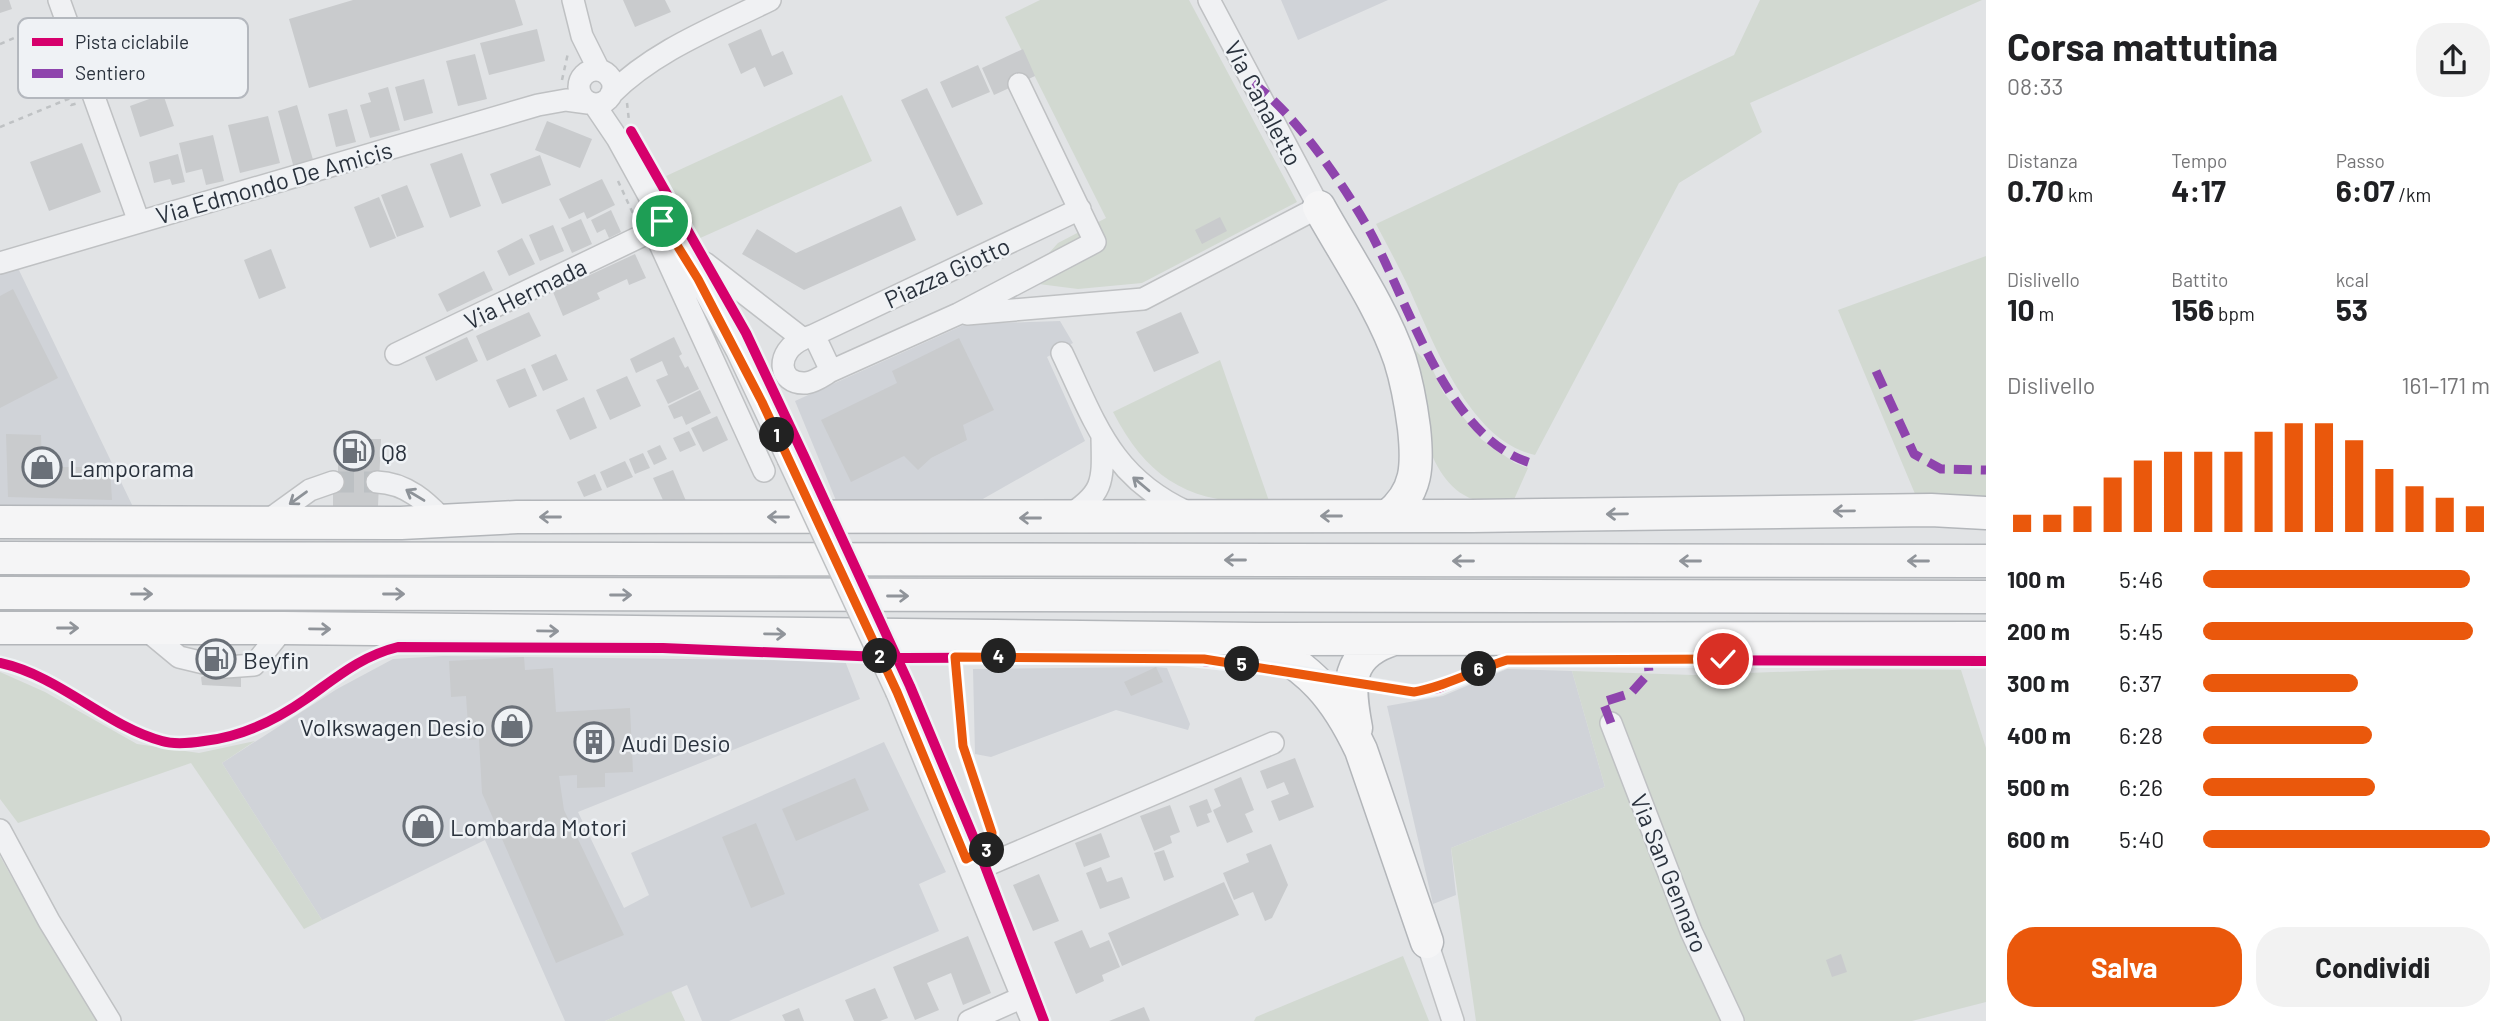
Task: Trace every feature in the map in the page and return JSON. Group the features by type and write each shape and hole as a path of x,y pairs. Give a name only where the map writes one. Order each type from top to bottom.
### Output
{"highway":[{"path":"1319,207 1385,326 1400,359 1410,402 1417,458 1413,482 1403,504 1388,516"},
{"path":"1417,458 1446,501 1472,516"},
{"path":"0,522 445,522 516,517 1472,516 1931,510 1986,513"},
{"path":"0,558 1986,561"},
{"path":"0,593 1986,597"},
{"path":"0,628 284,628 1256,639 1986,638"},
{"path":"1360,750 1350,687 1358,662 1377,645 1402,637"},
{"path":"1256,639 1311,674 1333,698 1360,750 1427,942"}],"street":[{"path":"573,0 575,41 585,77 582,98 600,100 664,53 770,0"},
{"name":"Via Canaletto","path":"1209,0 1319,207"},
{"path":"585,77 664,53"},
{"path":"585,77 612,82 600,100"},
{"name":"Via Edmondo De Amicis","path":"548,102 585,77"},
{"path":"808,337 789,346 783,357 783,368 790,378 799,382 810,382 958,314 1095,242 1019,83"},
{"path":"92,98 139,222"},
{"path":"600,100 654,230 695,277 808,337 831,371"},
{"name":"Via Edmondo De Amicis","path":"0,263 548,102 600,100"},
{"path":"618,140 737,351 788,459 897,692 1032,1021"},
{"path":"958,314 1143,299 1319,207"},
{"name":"Piazza Giotto","path":"808,337 1080,209"},
{"name":"Via Hermada","path":"396,354 654,230"},
{"path":"1031,275 1042,307"},
{"path":"695,277 764,471"},
{"path":"1062,353 1101,434 1123,467 1163,501 1196,516"},
{"path":"1065,518 1098,492 1103,469 1101,434"},
{"path":"267,521 310,490 333,482"},
{"path":"377,482 394,482 428,502 445,522"},
{"path":"144,628 179,657 204,663"},
{"path":"226,667 254,665 284,628"},
{"name":"Via San Gennaro","path":"1611,723 1691,931 1733,1021"},
{"path":"971,872 1273,743"},
{"path":"0,830 49,920 110,1021"},
{"path":"1427,942 1453,1021"},
{"path":"970,1021 1023,997"}],"path":[{"path":"43,18 64,5"},
{"path":"0,44 18,33"},
{"path":"575,41 565,73 585,77"},
{"path":"0,127 68,99 71,105 89,98"}],"shaded area":[{"path":"1040,0 1189,0 1297,202 1142,283 1078,289 1023,282 1058,243 1106,218 1005,17"},
{"path":"1281,0 1388,0 1298,40"},
{"path":"1760,0 1982,0 1750,103 1762,132 1679,183 1535,455 1512,446 1491,430 1472,410 1456,386 1376,224 1734,55"},
{"path":"842,95 872,161 698,239 666,176"},
{"path":"1986,256 1986,503 1918,501 1838,310"},
{"path":"17,266 135,511 0,513 0,273"},
{"path":"1060,321 1073,343 1047,357 1085,441 974,504 837,503 795,401 966,324"},
{"path":"1406,340 1432,368 1443,392 1481,439 1515,463 1528,468 1512,504 1469,498 1449,483 1438,466 1422,425"},
{"path":"1220,360 1269,501 1217,499 1175,484 1141,455 1113,412"},
{"name":"Lombarda Motori","path":"443,656 845,661 860,699 578,812 624,908 649,895 631,853 884,742 946,872 919,884 939,931 729,1021 702,1021 687,985 605,1021 565,1021 485,840 322,920 222,763 337,689 393,659"},
{"path":"1167,668 1190,724 1188,730 1116,710 991,757 975,754 973,669"},
{"path":"1507,669 1572,671 1605,787 1451,848 1456,895 1433,904 1387,706 1443,696"},
{"path":"1860,669 1961,670 1986,748 1986,1002 1912,1021 1476,1021 1451,848 1605,787 1572,671 1693,675"},
{"path":"0,672 45,692 137,744 199,753 255,741 222,763 322,920 304,929 191,763 18,823 0,799"},
{"path":"0,856 14,881 23,883 101,1021 0,1021"},
{"path":"1403,956 1429,1021 1254,1021 1256,1017"},
{"path":"671,991 685,1021 605,1021"}],"building":[{"path":"0,0 9,0 12,9 0,13"},
{"path":"353,0 515,0 523,25 309,88 289,19"},
{"path":"623,0 665,0 671,12 635,27"},
{"path":"537,29 545,61 489,75 480,43"},
{"path":"761,29 772,56 783,51 793,74 764,87 755,67 741,74 728,44"},
{"path":"1023,49 1035,76 994,95 982,68"},
{"path":"475,54 487,99 458,106 446,61"},
{"path":"978,65 990,92 952,108 940,82"},
{"path":"424,79 433,113 404,121 395,87"},
{"path":"388,87 400,130 370,138 360,105 371,102 368,93"},
{"path":"927,88 983,204 957,216 901,100"},
{"path":"152,98 164,98 174,126 140,137 130,106"},
{"path":"297,105 314,163 294,168 278,111"},
{"path":"347,109 356,142 336,147 328,114"},
{"path":"268,116 280,163 240,173 228,125"},
{"path":"547,121 592,139 580,168 535,150"},
{"path":"213,135 224,181 206,185 202,169 186,173 179,143"},
{"path":"82,143 101,192 49,211 30,162"},
{"path":"462,153 481,206 450,218 430,164"},
{"path":"178,154 185,182 172,185 170,179 154,183 149,162"},
{"path":"540,155 551,185 502,204 490,174"},
{"path":"602,179 615,205 587,219 584,212 569,219 559,199"},
{"path":"407,185 424,227 397,237 381,195"},
{"path":"379,197 396,238 370,248 354,207"},
{"path":"901,206 916,240 804,290 742,254 757,229 796,253"},
{"path":"611,210 621,232 609,238 605,229 597,233 591,220"},
{"path":"1220,217 1227,231 1202,244 1195,230"},
{"path":"581,219 592,244 572,253 561,228"},
{"path":"553,225 564,251 540,261 529,235"},
{"path":"522,238 535,264 509,276 497,251"},
{"path":"271,249 286,288 259,299 244,260"},
{"path":"635,254 646,278 629,285 627,279 597,293 600,299 563,316 553,292"},
{"path":"484,271 493,290 447,312 438,294"},
{"path":"13,289 58,378 0,408 0,296"},
{"path":"529,312 541,336 487,361 476,336"},
{"path":"1181,312 1199,353 1154,372 1136,332"},
{"path":"467,337 478,361 436,381 425,357"},
{"path":"674,337 682,354 679,356 685,368 688,366 699,389 668,404 656,380 668,375 662,361 636,373 630,359"},
{"path":"959,338 994,410 963,425 967,440 931,458 918,470 904,456 851,482 821,420 897,383 892,371"},
{"path":"556,354 568,380 543,391 531,365"},
{"path":"525,368 537,396 509,408 496,380"},
{"path":"627,376 641,406 610,420 596,390"},
{"path":"700,390 711,413 686,425 682,416 674,419 668,406"},
{"path":"584,397 597,428 570,440 556,410"},
{"path":"717,416 728,440 703,452 691,428"},
{"path":"689,431 696,445 680,452 673,438"},
{"name":"Lamporama","path":"6,434 41,435 42,467 110,467 112,500 8,497"},
{"path":"338,439 381,439 378,506 333,507 333,471 338,471"},
{"path":"660,445 667,459 654,465 647,451"},
{"path":"643,453 650,468 635,474 629,459"},
{"path":"625,461 633,477 607,488 600,472"},
{"path":"673,470 686,501 667,509 653,478"},
{"path":"595,474 602,490 584,497 577,482"},
{"path":"204,638 226,638 226,671 241,671 241,687 202,685"},
{"path":"524,657 525,670 553,668 556,712 630,708 633,772 605,773 605,787 577,788 577,775 559,776 564,810 624,935 556,963 482,793 479,739 469,740 466,696 451,697 449,661"},
{"path":"1156,667 1163,682 1131,696 1124,682"},
{"path":"1295,758 1314,807 1279,821 1271,801 1289,794 1284,782 1267,789 1260,771"},
{"path":"1241,777 1254,810 1245,814 1253,832 1227,843 1213,810 1221,806 1214,789"},
{"path":"855,778 869,810 796,841 782,809"},
{"path":"1207,799 1212,812 1207,814 1210,822 1197,827 1189,806"},
{"path":"1170,805 1180,832 1170,836 1172,843 1154,851 1140,816"},
{"path":"756,823 785,894 751,908 722,837"},
{"path":"1101,833 1110,857 1084,867 1075,843"},
{"path":"1271,844 1288,885 1272,918 1265,921 1253,892 1234,900 1223,873 1249,862 1246,854"},
{"path":"1164,850 1174,877 1164,881 1154,853"},
{"path":"1101,867 1107,882 1122,877 1130,898 1100,909 1086,873"},
{"path":"1039,874 1059,921 1033,931 1013,885"},
{"path":"1224,882 1239,915 1122,966 1108,933"},
{"path":"1082,930 1090,948 1109,940 1120,967 1102,975 1104,981 1076,994 1054,942"},
{"path":"968,936 991,993 963,1005 951,973 927,983 939,1010 915,1020 893,967"},
{"path":"1841,954 1847,972 1832,977 1826,960"},
{"path":"875,988 888,1018 880,1021 854,1021 845,1000"},
{"path":"1144,1007 1150,1021 1109,1021"},
{"path":"799,1008 804,1021 785,1021 782,1015"}],"tunnel":[{"path":"333,482 377,482"}],"marked path":[{"path":"1253,83 1301,130 1345,190 1368,228 1433,363 1453,396 1475,426 1501,449 1531,463"},
{"path":"1876,371 1914,454 1941,469 1986,470"},
{"path":"1611,723 1603,702 1631,693 1649,673 1648,660"}],"cycle path":[{"path":"631,131 746,333 804,456 910,686 980,853 1044,1021"},
{"path":"0,663 22,669 63,689 141,734 178,743 218,739 258,726 295,707 361,662 398,647 663,648 905,658 1166,657 1276,669 1414,692 1438,688 1507,660 1986,661"},
{"path":"955,657 963,746 992,833 990,847 966,859"}],"place":[{"name":"Q8","path":"354,451"},
{"name":"Lamporama","path":"42,467"},
{"name":"Beyfin","path":"216,659"},
{"name":"Volkswagen Desio","path":"512,726"},
{"name":"Audi Desio","path":"594,742"},
{"name":"Lombarda Motori","path":"423,826"}],"route":[{"path":"662,221 698,279 762,402 897,692 966,859 986,851 990,847 992,833 963,746 955,657 1204,659 1353,680 1414,692 1438,688 1483,667 1507,660 1723,659"}]}
